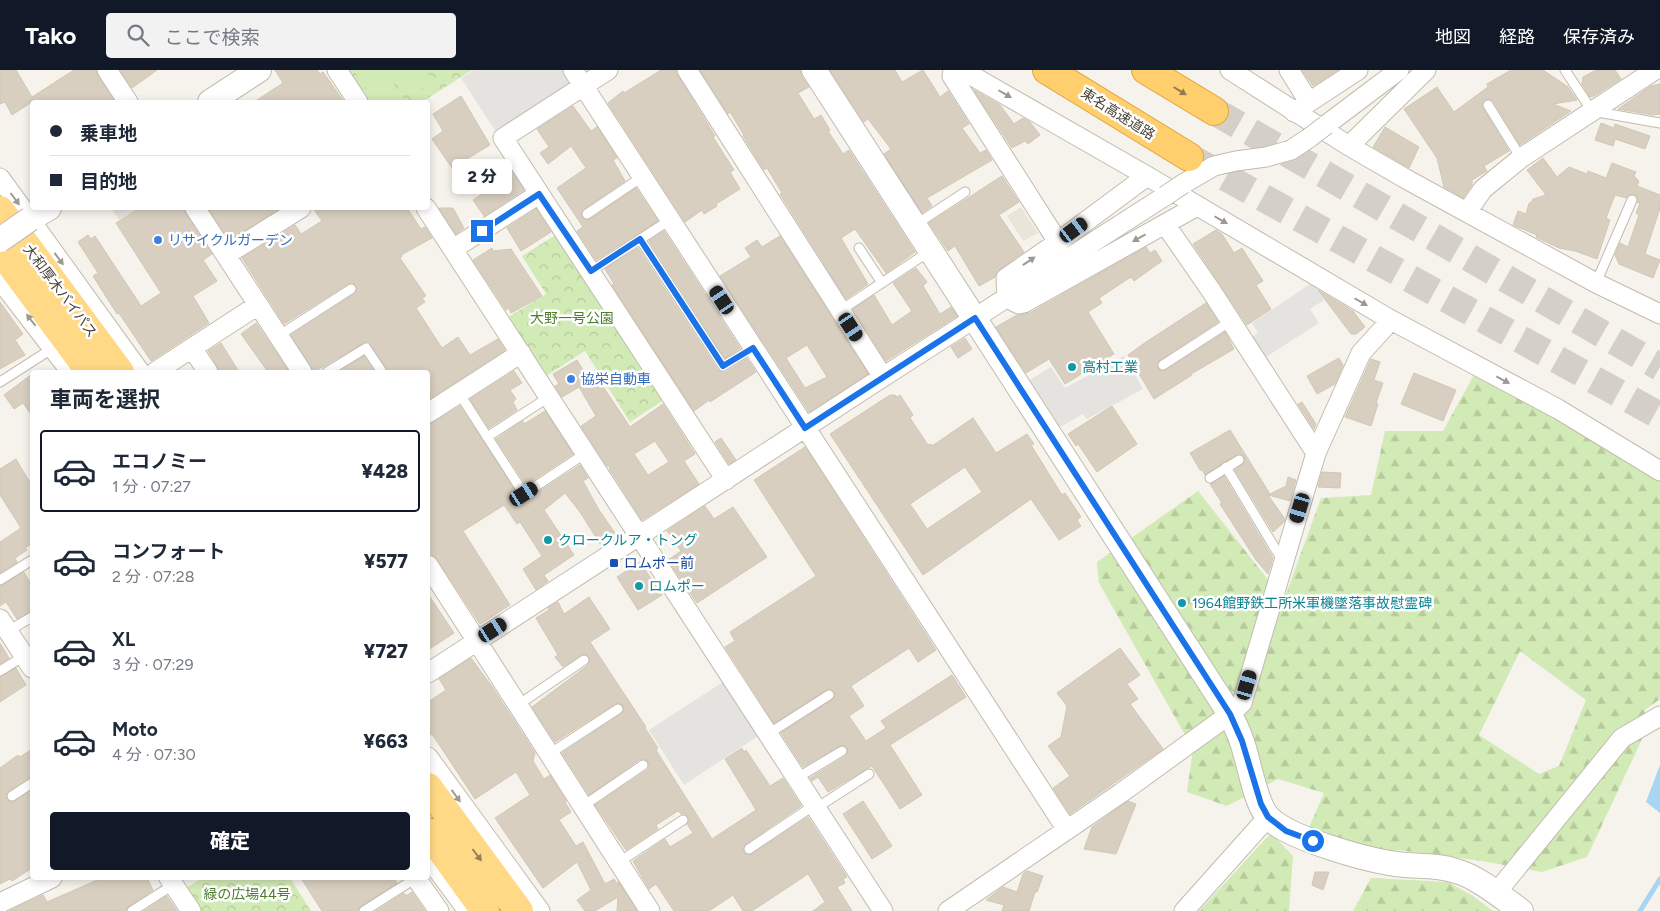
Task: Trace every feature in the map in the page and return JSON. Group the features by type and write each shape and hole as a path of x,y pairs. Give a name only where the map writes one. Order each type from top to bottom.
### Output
{"highway":[{"name":"東名高速道路","path":"1047,70 1189,157"},
{"path":"1146,70 1214,111"},
{"name":"大和厚木バイパス","path":"0,210 119,370"},
{"name":"大和厚木バイパス","path":"0,250 89,370"},
{"path":"430,791 519,911"},
{"path":"430,835 485,911"}],"street":[{"path":"107,70 127,100"},
{"path":"213,100 259,70"},
{"path":"337,70 357,100"},
{"path":"573,70 1067,830"},
{"path":"608,70 503,138 726,480"},
{"path":"687,70 883,377"},
{"path":"814,70 1230,714 1242,741 1261,804 1268,817 1286,831 1366,858 1396,864 1434,866 1458,871 1496,893 1521,911"},
{"path":"953,70 952,76 1058,242"},
{"path":"962,70 1147,176 1391,320 1558,409 1660,471"},
{"path":"1230,70 1302,107 1349,146 1596,283 1660,314"},
{"path":"1289,70 1302,107"},
{"path":"1302,107 1358,70"},
{"path":"430,672 1183,184 1214,166 1266,157 1291,150 1399,70"},
{"path":"1349,146 1426,70"},
{"path":"1467,212 1483,189 1521,158 1655,70"},
{"path":"1007,298 1006,278 1147,176"},
{"path":"0,178 30,204"},
{"path":"453,249 539,194"},
{"path":"1007,298 1019,304 1024,304 1197,206"},
{"path":"196,210 301,370"},
{"path":"226,255 297,210"},
{"path":"427,210 883,911"},
{"path":"0,240 40,213 139,370"},
{"path":"1165,224 1231,321 1316,453"},
{"path":"0,280 70,370"},
{"path":"1624,297 1636,315 1660,328"},
{"path":"158,370 258,305"},
{"path":"948,911 1121,793 1230,714 1242,703 1316,453 1361,353 1391,320"},
{"path":"192,348 207,370"},
{"path":"430,412 521,353"},
{"path":"1595,432 1614,434 1660,460"},
{"path":"430,568 650,911"},
{"path":"4,625 28,662"},
{"path":"1496,893 1622,738 1660,716"},
{"path":"430,760 540,911"},
{"path":"1184,911 1268,817"},
{"path":"430,860 468,911"},
{"path":"0,903 48,880"},
{"path":"417,880 439,911"},
{"path":"171,881 190,911"}],"lane":[{"path":"1565,70 1592,111 1660,123"},
{"path":"1488,104 1521,158"},
{"path":"587,214 642,177"},
{"path":"915,226 965,192"},
{"path":"1596,283 1632,200"},
{"path":"591,271 670,220"},
{"path":"640,239 723,366 753,348"},
{"path":"859,248 882,283"},
{"path":"841,310 931,251"},
{"path":"278,336 351,289"},
{"path":"1162,365 1231,321"},
{"path":"0,382 53,348"},
{"path":"330,370 366,348 381,370"},
{"path":"459,392 524,494 586,453"},
{"path":"487,437 549,397"},
{"path":"1210,478 1239,460"},
{"path":"1226,467 1284,562"},
{"path":"0,580 30,561"},
{"path":"4,625 30,618"},
{"path":"518,705 584,660"},
{"path":"0,671 28,662"},
{"path":"768,734 828,695"},
{"path":"549,754 618,709"},
{"path":"797,778 842,751"},
{"path":"582,806 643,765"},
{"path":"749,848 869,774"},
{"path":"12,796 30,784"},
{"path":"619,862 683,820"},
{"path":"364,911 413,880"},
{"path":"132,911 171,881"}],"shaded area":[{"path":"474,70 566,70 576,85 498,135 461,78"},
{"path":"1021,207 1038,233 1023,241 1007,216"},
{"path":"112,210 134,210 119,220"},
{"path":"1313,282 1324,300 1310,309 1319,323 1260,361 1247,340 1258,333 1252,323"},
{"path":"1124,356 1143,389 1087,419 1083,414 1057,429 1026,382 1051,367 1065,388"},
{"path":"726,680 761,734 684,785 649,730"}],"green space":[{"path":"346,70 472,70 425,100 365,100"},
{"path":"354,70 384,70 404,99 374,100"},
{"path":"395,70 425,70 433,81 411,95"},
{"name":"大野一号公園","path":"559,233 667,398 630,422 585,351 543,378 505,319 546,294 522,256"},
{"path":"1475,373 1660,480 1660,699 1645,710 1642,739 1587,857 1542,872 1482,861 1398,850 1384,855 1308,830 1324,793 1278,779 1227,806 1187,792 1193,749 1099,583 1097,562 1198,491 1284,600 1321,498 1371,495 1385,431 1443,431","holes":["1520,651 1586,700 1559,766 1539,774 1479,735"]},
{"path":"1271,833 1293,856 1289,911 1199,911"},
{"path":"1371,878 1448,882 1473,896 1493,911 1353,911"},
{"name":"緑の広場44号","path":"200,880 291,880 311,911 196,911 182,890"}],"water":[{"path":"1660,765 1660,813 1646,802"}],"building":[{"path":"0,70 16,70 32,97 74,70 96,70 114,100 30,100 30,103 12,115 5,102 0,104"},
{"path":"120,70 157,70 132,88"},
{"path":"275,70 317,70 320,74 323,72 343,100 257,100 283,83"},
{"path":"661,70 676,70 715,136 713,137 734,170 730,172 740,189 704,214 702,210 685,222 608,103 623,91 624,93"},
{"path":"700,70 800,70 802,77 809,87 798,93 814,119 821,115 830,130 828,131 843,154 849,150 915,252 886,273 855,229 841,238 868,284 846,299 780,194 782,193 767,168 764,170 730,112 728,114"},
{"path":"830,70 895,70 902,82 923,70 940,97 948,91 969,124 962,128 980,153 986,150 992,160 927,198 932,206 922,213 884,154 891,149 868,119 864,122"},
{"path":"1302,70 1338,70 1313,86"},
{"path":"1511,70 1543,70 1568,87 1577,100 1553,104 1571,111 1520,145 1493,101 1484,100 1483,108 1509,151 1484,166 1487,171 1472,180 1472,185 1463,198 1444,187 1437,158 1404,109 1437,87 1454,112 1488,87 1487,84"},
{"path":"1596,70 1615,70 1621,79 1590,97 1582,84 1583,77"},
{"path":"1660,84 1660,114 1653,115 1618,109 1651,86"},
{"path":"974,90 1000,105 1014,124 1023,118 1030,122 1040,135 1028,144 1025,141 1012,148"},
{"path":"461,96 490,145 452,168 432,139 443,131 433,114"},
{"path":"573,106 591,131 597,127 617,158 613,160 625,181 584,209 581,214 582,218 590,219 636,188 658,221 596,260 577,231 583,227 557,188 586,168 571,146 548,164 540,153 549,147 537,129"},
{"path":"1601,123 1614,128 1615,124 1650,136 1645,149 1615,139 1613,146 1595,140"},
{"path":"1385,127 1419,147 1409,168 1373,147"},
{"path":"1543,158 1557,177 1569,167 1587,174 1588,171 1606,178 1612,163 1636,172 1634,176 1639,181 1637,186 1660,195 1660,208 1645,254 1660,260 1653,278 1619,264 1615,255 1620,243 1628,247 1639,215 1636,213 1640,203 1638,203 1637,197 1634,194 1626,198 1615,195 1606,218 1610,220 1597,259 1575,251 1559,248 1536,237 1537,235 1513,225 1518,211 1526,214 1529,203 1533,199 1546,195 1527,170"},
{"path":"512,172 524,190 484,216 473,200 501,182 499,180"},
{"path":"1002,176 1019,202 999,215 1024,252 1000,269 995,277 979,286 955,246 948,251 929,223"},
{"path":"439,208 453,208 464,228 456,234"},
{"path":"536,209 551,232 521,251 507,228"},
{"path":"136,210 185,210 212,254 203,260 217,281 193,296 209,323 151,361 119,313 117,314 93,276 98,273 78,242 88,235 91,239 95,236 141,306 161,293 116,223"},
{"path":"209,210 278,210 229,240"},
{"path":"314,210 408,210 421,229 425,227 432,238 401,255 400,258 426,296 422,298 425,302 416,308 442,348 458,337 470,355 498,339 505,350 430,399 430,370 387,370 368,342 363,343 317,370 313,370 291,335 354,294 357,289 356,285 348,284 284,324 242,258 295,225 301,234 322,221"},
{"path":"1216,230 1222,234 1234,253 1242,248 1263,281 1256,285 1271,309 1247,325 1193,244"},
{"path":"664,231 740,348 725,358 649,241"},
{"path":"780,236 868,374 809,412 720,276 751,257 745,248 757,240 762,247","holes":["807,345 827,377 805,388 786,358"]},
{"path":"1146,247 1150,253 1155,250 1162,261 1134,281 1131,277 1099,298 1102,303 1088,312 1114,354 1065,384 1049,359 1026,373 996,327 1017,315 1030,313"},
{"path":"492,248 493,251 511,249 542,296 511,313 509,308 506,310 473,260"},
{"path":"638,248 718,370 726,372 747,359 756,372 694,411 612,285 614,284 605,269"},
{"path":"916,268 927,282 923,286 940,314 951,307 957,316 886,361 853,309 874,295 892,325 912,311 893,283"},
{"path":"1318,290 1353,311 1365,327 1356,334 1351,334"},
{"path":"0,302 23,334 15,340 25,355 0,369"},
{"path":"1206,303 1218,322 1160,360 1157,363 1158,368 1161,371 1166,370 1225,332 1234,349 1191,374 1154,399 1128,355"},
{"path":"256,323 288,370 267,370 241,334"},
{"path":"965,338 972,349 958,358 951,347"},
{"path":"221,343 238,370 218,370 208,351"},
{"path":"364,356 374,370 342,370"},
{"path":"1339,358 1343,365 1335,384 1317,394 1307,376"},
{"path":"1371,359 1380,362 1374,380 1383,383 1371,426 1345,417"},
{"path":"577,360 591,383 598,379 630,427 663,404 695,454 684,461 699,484 642,520 610,470 609,465 607,466 581,426 596,416 579,387 562,397 555,386 559,384 553,374","holes":["655,441 669,462 648,475 634,454"]},
{"path":"514,371 522,383 510,390 516,399 513,402 517,410 489,428 470,399"},
{"path":"1414,373 1456,390 1443,421 1401,404"},
{"path":"30,376 30,413 23,403 14,409 4,395"},
{"path":"890,395 897,397 900,395 913,415 910,418 928,445 931,444 932,446 973,418 996,453 1027,434 1034,444 1031,445 1062,495 1065,493 1081,517 1077,520 1081,526 1059,540 1031,499 923,575 830,434","holes":["965,467 982,492 927,529 910,504"]},
{"path":"1302,402 1316,424 1314,429 1298,404"},
{"path":"460,406 521,499 527,499 580,465 588,478 583,481 599,510 617,536 602,547 580,512 565,493 544,510 574,555 544,575 548,581 536,590 523,569 542,556 520,522 517,524 504,505 463,531 510,605 480,624 437,559 430,552 430,423"},
{"path":"1112,406 1137,444 1097,472 1078,444 1076,446 1068,434"},
{"path":"545,411 573,454 526,485 496,439 523,421 524,424"},
{"path":"1230,430 1270,494 1286,486 1288,477 1296,480 1290,501 1268,495 1285,519 1273,532 1235,470 1244,463 1244,456 1236,455 1205,475 1190,453"},
{"path":"721,438 736,460 729,464 715,442"},
{"path":"805,447 936,650 918,662 909,648 851,686 864,706 849,716 866,741 886,728 881,721 952,675 966,697 890,745 922,795 900,809 872,766 828,792 818,777 812,781 810,778 846,756 848,750 845,746 839,746 803,767 781,733 832,700 835,695 834,691 826,690 774,723 725,647 735,641 730,632 816,576 754,480"},
{"path":"16,459 30,483 30,545 25,548 27,550 15,558 17,562 0,573 0,542 21,528 0,495 0,469"},
{"path":"1322,472 1341,473 1340,488 1318,487"},
{"path":"1224,476 1273,558 1268,574 1256,560 1220,504 1222,503 1210,484"},
{"path":"705,506 714,519 733,507 767,557 697,603 668,560 681,551 667,531"},
{"name":"ロムポー","path":"640,562 662,595 638,610 617,577"},
{"path":"24,572 30,582 30,612 17,619 6,602 0,606 0,586"},
{"path":"430,597 454,633 430,649"},
{"path":"589,597 610,629 590,642 646,727 658,748 656,750 712,839 756,810 725,759 742,748 744,752 746,750 770,786 783,778 801,806 746,844 743,849 744,853 752,854 808,817 847,877 843,879 845,883 837,887 852,911 813,911 825,902 808,874 752,911 743,911 733,895 709,911 674,911 656,884 649,889 633,861 665,839 670,847 693,833 687,824 688,817 678,811 656,825 658,829 626,850 595,805 647,770 649,767 648,762 645,759 639,760 589,795 562,753 621,714 624,711 623,706 620,703 615,704 555,742 532,707 588,665 590,660 589,656 583,654 563,667 555,657 558,655 536,618 558,602 564,614"},
{"path":"0,643 9,658 0,664"},
{"path":"1120,648 1140,675 1127,684 1138,699 1130,704 1163,749 1070,814 1053,788 1070,776 1048,746 1061,737 1067,706 1057,693"},
{"path":"471,658 535,753 533,761 544,779 550,775 566,801 571,812 559,820 576,846 583,842 605,884 614,879 618,885 618,881 637,911 617,911 618,897 595,911 585,911 577,900 591,890 577,862 543,888 495,818 530,795 516,772 475,799 432,734 430,736 430,701 446,690 439,679"},
{"path":"16,668 26,685 0,702 0,677"},
{"path":"30,750 30,778 9,791 6,796 7,800 13,802 30,791 30,869 12,881 10,879 0,884 0,768 18,755 20,757"},
{"path":"863,801 892,846 872,859 843,814"},
{"path":"1128,801 1136,804 1116,854 1084,849 1092,827"},
{"path":"1027,871 1043,876 1029,911 1002,911 1004,905 986,900 1003,887 1017,892 1023,874"},
{"path":"1315,872 1329,872 1323,890 1312,885"},
{"path":"97,880 148,880 153,890 129,906 126,911 9,911 43,895 47,902"},
{"path":"302,880 395,880 397,883 361,906 358,911 322,911"},
{"path":"412,892 425,911 376,911 404,893 406,896"},
{"path":"167,896 177,911 144,911"}],"waterway":[{"path":"1640,911 1660,879"}],"tunnel":[{"path":"1214,111 1660,367"},
{"path":"1189,157 1660,416"}],"place":[{"name":"リサイクルガーデン","path":"158,240"},
{"name":"高村工業","path":"1072,367"},
{"name":"協栄自動車","path":"571,379"},
{"name":"クロークルア・トング","path":"548,540"},
{"name":"ロムポー前","path":"614,563"},
{"name":"ロムポー","path":"639,586"},
{"name":"1964館野鉄工所米軍機墜落事故慰霊碑","path":"1182,603"}],"route":[{"path":"482,231 539,194 591,271 640,239 723,366 753,348 805,428 975,318 1230,714 1242,741 1261,804 1268,817 1286,831 1313,841"}]}
